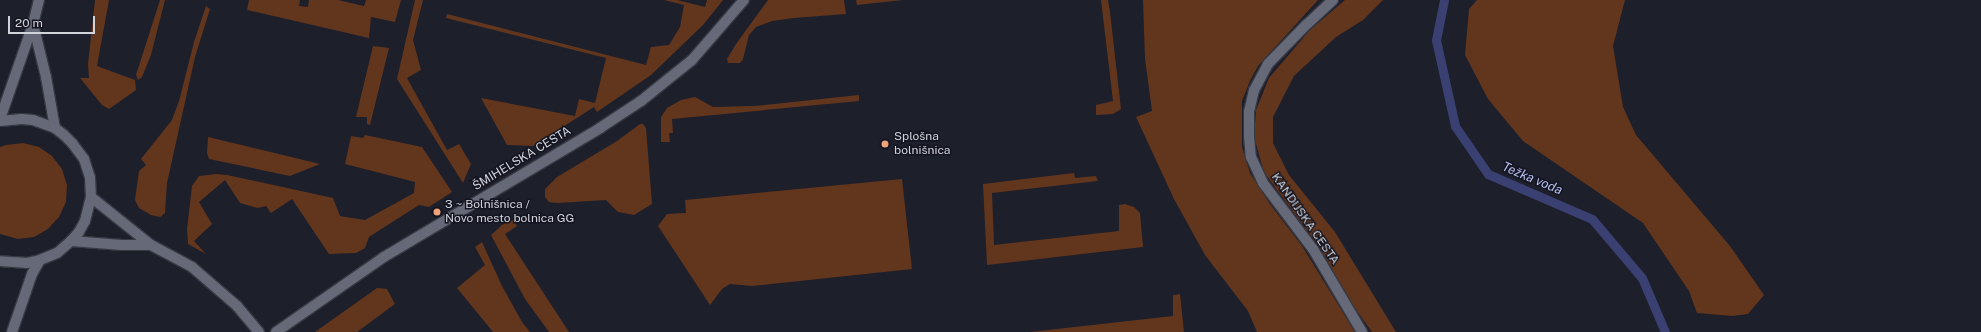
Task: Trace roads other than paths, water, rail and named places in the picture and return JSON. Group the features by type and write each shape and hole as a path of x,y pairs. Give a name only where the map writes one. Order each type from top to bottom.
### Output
{"street":[{"path":"0,261 27,263 40,260 57,253 71,241 85,221 91,197 90,178 84,159 72,143 54,128 44,123 22,119 0,120 33,24 39,0"},
{"name":"ŠMIHELSKA CESTA","path":"276,332 384,256 600,128 641,102 692,60 744,0"},
{"name":"KANDIJSKA CESTA","path":"1333,0 1306,24 1268,64 1254,90 1249,112 1249,136 1251,157 1263,183 1313,249 1362,332"},
{"path":"33,24 46,77 54,128"},
{"path":"91,197 151,245 192,267 237,306 259,332"},
{"path":"71,241 122,245 151,245"},
{"path":"12,332 32,274 40,260"}],"waterway":[{"name":"Težka voda","path":"1444,0 1436,40 1455,126 1488,174 1592,219 1642,278 1665,332"}],"place":[{"name":"Splošna bolnišnica","path":"885,144"},
{"name":"3 ~ Bolnišnica / Novo mesto bolnica GG","path":"437,212"}]}
